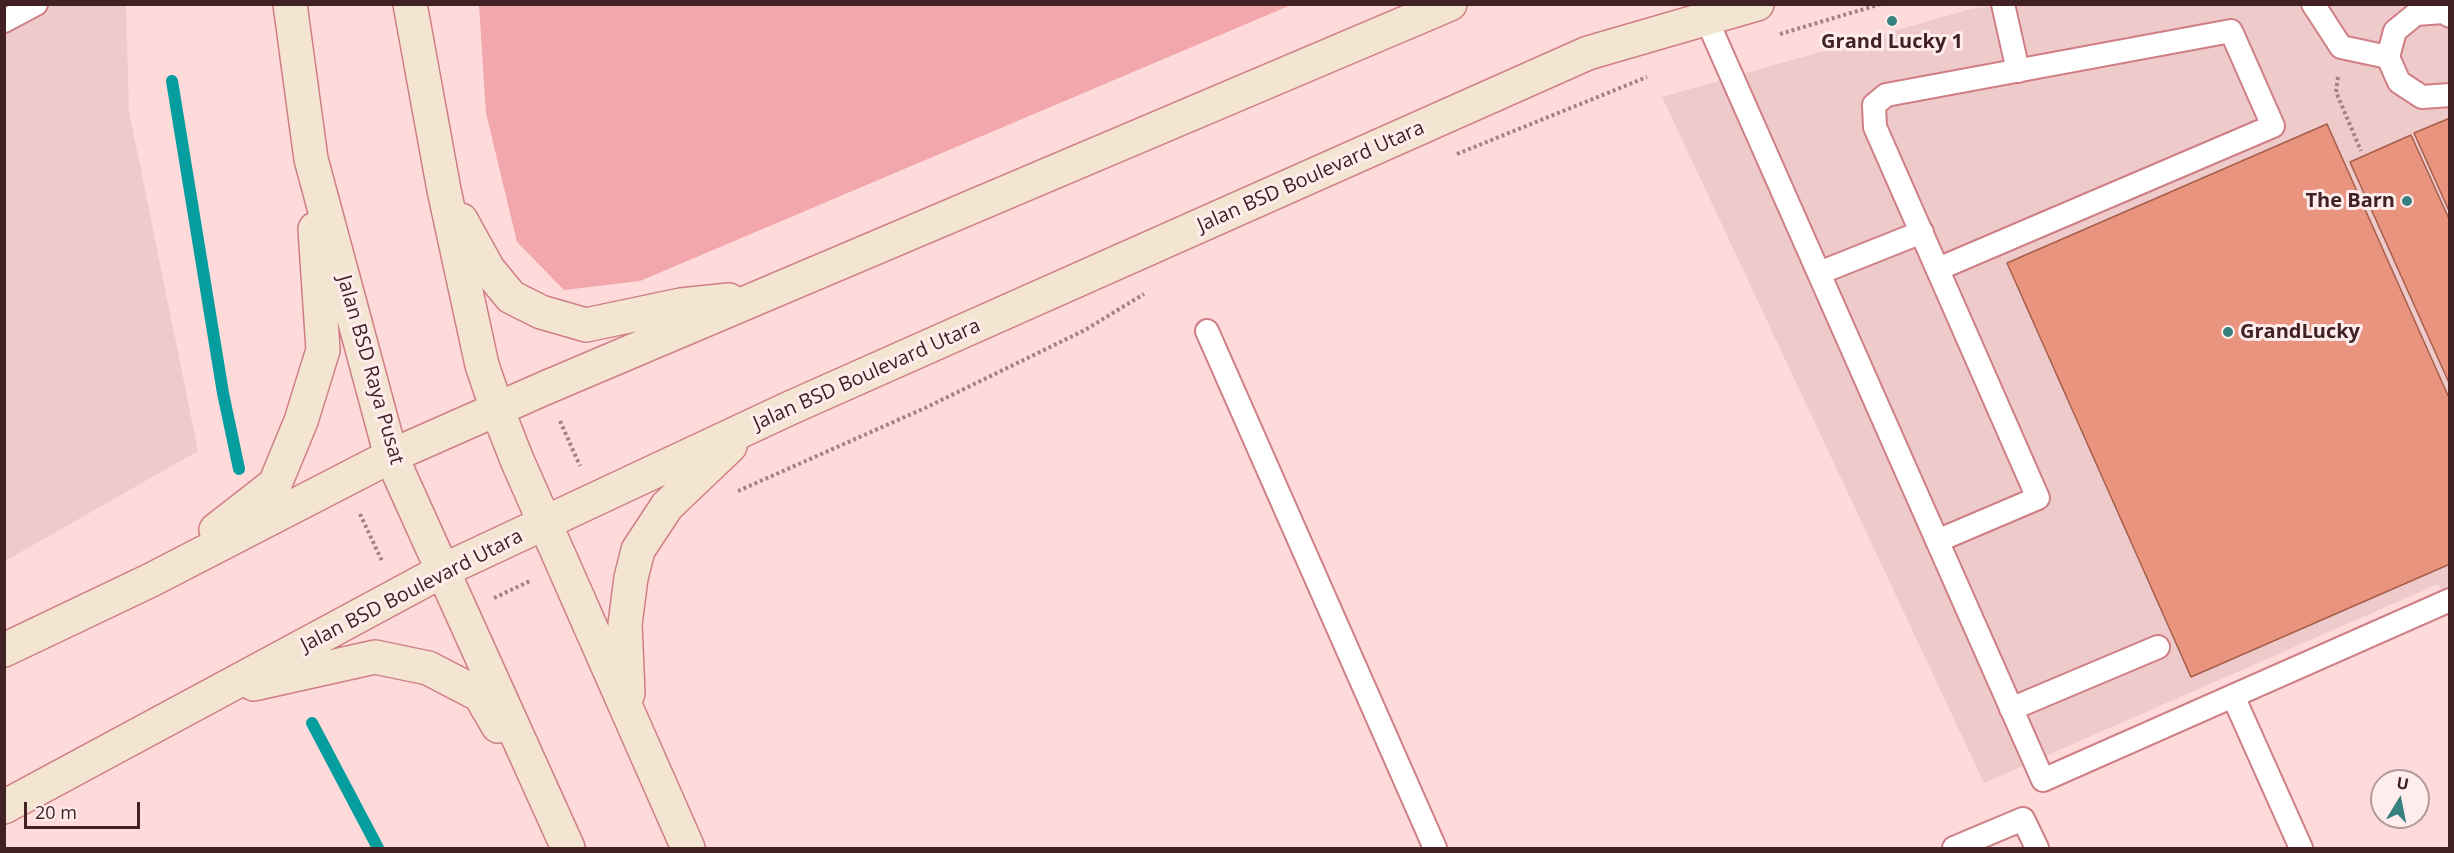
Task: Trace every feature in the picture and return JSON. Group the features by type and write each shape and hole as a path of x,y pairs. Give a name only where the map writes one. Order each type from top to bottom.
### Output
{"main road":[{"name":"Jalan BSD Raya Pusat","path":"290,4 311,159 391,456 567,845"},
{"path":"410,4 444,190 482,365 497,409 688,849"},
{"path":"4,650 151,580 391,456 545,388 1450,4"},
{"name":"Jalan BSD Boulevard Utara","path":"4,807 442,571 748,428 1588,53 1757,4"},
{"path":"151,580 275,484 301,421 323,350 311,159"},
{"path":"444,190 488,269 511,297 541,312 586,325 681,305 763,296"},
{"path":"628,712 625,624 631,578 638,550 667,506 748,428"},
{"path":"217,692 375,657 428,668 480,695 567,845"}],"lane":[{"path":"4,21 36,4"},
{"path":"2003,4 2018,71"},
{"path":"2313,4 2341,47 2388,57"},
{"path":"2450,16 2443,12 2416,14 2395,31 2388,57 2399,82 2422,97 2450,95"},
{"path":"1706,18 2043,780 2450,600"},
{"path":"1937,541 2038,498 1875,128 1874,105 1886,95 2231,31 2273,126 1938,270"},
{"path":"1819,273 1922,232"},
{"path":"1207,331 1436,849"},
{"path":"2011,709 2158,647"},
{"path":"2233,696 2301,849"},
{"path":"1954,849 2023,819 2037,849"}],"path":[{"path":"1778,34 1881,4"},
{"path":"2341,47 2336,92 2361,151"},
{"path":"1446,159 1653,74"},
{"path":"737,492 935,403 1085,330 1146,292"},
{"path":"545,388 596,500"},
{"path":"344,480 398,595"},
{"path":"462,612 564,565"}],"shaded area":[{"path":"479,4 1291,5 640,281 564,290 517,242 486,113"},
{"path":"5,5 126,5 129,111 198,451 5,561"},
{"path":"1999,5 2449,5 2449,608 2438,584 1984,783 1662,97 1971,9"}],"building":[{"path":"2450,118 2450,213 2414,133"},
{"name":"GrandLucky","path":"2327,124 2450,400 2450,564 2191,677 2007,263"},
{"path":"2411,135 2450,221 2450,385 2350,162"}],"waterway":[{"path":"172,81 223,393 239,469"},
{"path":"312,723 378,848"}],"place":[{"name":"Grand Lucky 1","path":"1892,21"},
{"name":"The Barn","path":"2407,201"},
{"name":"GrandLucky","path":"2228,332"}]}
